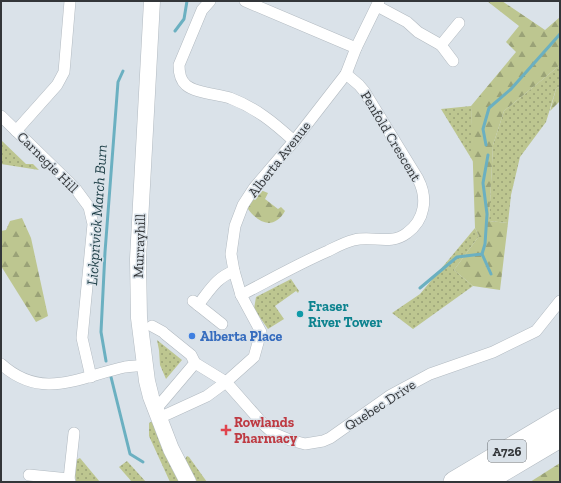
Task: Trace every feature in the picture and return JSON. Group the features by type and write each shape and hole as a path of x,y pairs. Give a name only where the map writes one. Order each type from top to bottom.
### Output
{"highway":[{"name":"A726","path":"454,482 560,419"},
{"name":"A726","path":"484,482 560,437"}],"street":[{"path":"16,131 57,85 64,72 70,1"},
{"name":"Murrayhill","path":"152,1 138,259 139,318 147,381 157,413 171,449 188,482"},
{"path":"210,1 202,10 179,65 179,73 185,85 198,91 208,92 229,98 251,108 269,118 294,141"},
{"path":"245,1 356,48"},
{"path":"378,4 408,22 418,32 442,45 453,62"},
{"name":"Alberta Avenue","path":"157,413 207,396 226,382 254,357 261,332 241,295 234,271 231,254 235,226 243,205 254,188 294,141 346,74 356,48 378,4"},
{"path":"442,45 459,23"},
{"name":"Penfold Crescent","path":"241,295 316,256 354,240 387,241 398,239 407,234 421,216 424,206 423,194 418,179 364,91 346,74"},
{"name":"Carnegie Hill","path":"1,116 75,188 89,207 93,224 82,338 91,377"},
{"path":"222,324 195,302 224,274 234,271"},
{"name":"Quebec Drive","path":"226,382 273,433 305,444 323,441 349,425 391,395 430,374 493,352 536,332 560,301"},
{"path":"152,326 164,333 191,355 195,363 226,382"},
{"path":"157,413 195,363"},
{"path":"1,364 10,372 38,384 57,385 125,367 146,365"},
{"path":"29,475 69,481 74,433"}],"green space":[{"path":"487,1 502,1 545,30 560,17 560,65 504,111 493,145 489,221 508,223 500,290 473,286 454,270 479,236 475,228 471,106 516,52 506,42 519,26"},
{"path":"560,65 560,86 556,89 546,122 520,157 511,195 508,223 489,221 493,145 504,111"},
{"path":"560,86 560,101 550,111 556,89"},
{"path":"471,106 474,163 441,109"},
{"path":"1,140 26,164 33,164 39,170 1,164"},
{"path":"263,191 268,193 265,199 278,209 281,207 285,211 281,217 271,223 266,223 257,218 248,209 249,202 256,192"},
{"path":"22,218 31,238 48,316 36,322 1,266 1,231 6,230 10,221"},
{"path":"475,228 479,236 454,270 473,286 413,329 392,313 420,294"},
{"path":"291,279 299,291 298,293 296,291 275,306 284,319 268,329 254,309 256,297"},
{"path":"157,340 182,360 166,379 160,365"},
{"path":"153,422 172,469 179,482 170,482 149,436 149,423"},
{"path":"187,456 207,482 197,482 185,459"},
{"path":"80,458 100,482 76,482 76,460"},
{"path":"127,461 146,482 132,482 119,467"},
{"path":"560,463 560,482 530,482"}],"waterway":[{"name":"Lickprivick March Burn","path":"175,31 184,19 187,1"},
{"name":"Lickprivick March Burn","path":"486,145 483,129 489,108 511,89 560,34"},
{"name":"Lickprivick March Burn","path":"106,361 101,332 105,252 118,82 123,71"},
{"name":"Lickprivick March Burn","path":"420,288 457,257 482,254 485,244 487,214 483,183 488,155"},
{"path":"482,254 491,274"},
{"name":"Lickprivick March Burn","path":"111,377 130,454 143,462"}],"place":[{"name":"Fraser River Tower","path":"300,314"},
{"name":"Alberta Place","path":"192,336"},
{"name":"Rowlands Pharmacy","path":"226,430"}]}
